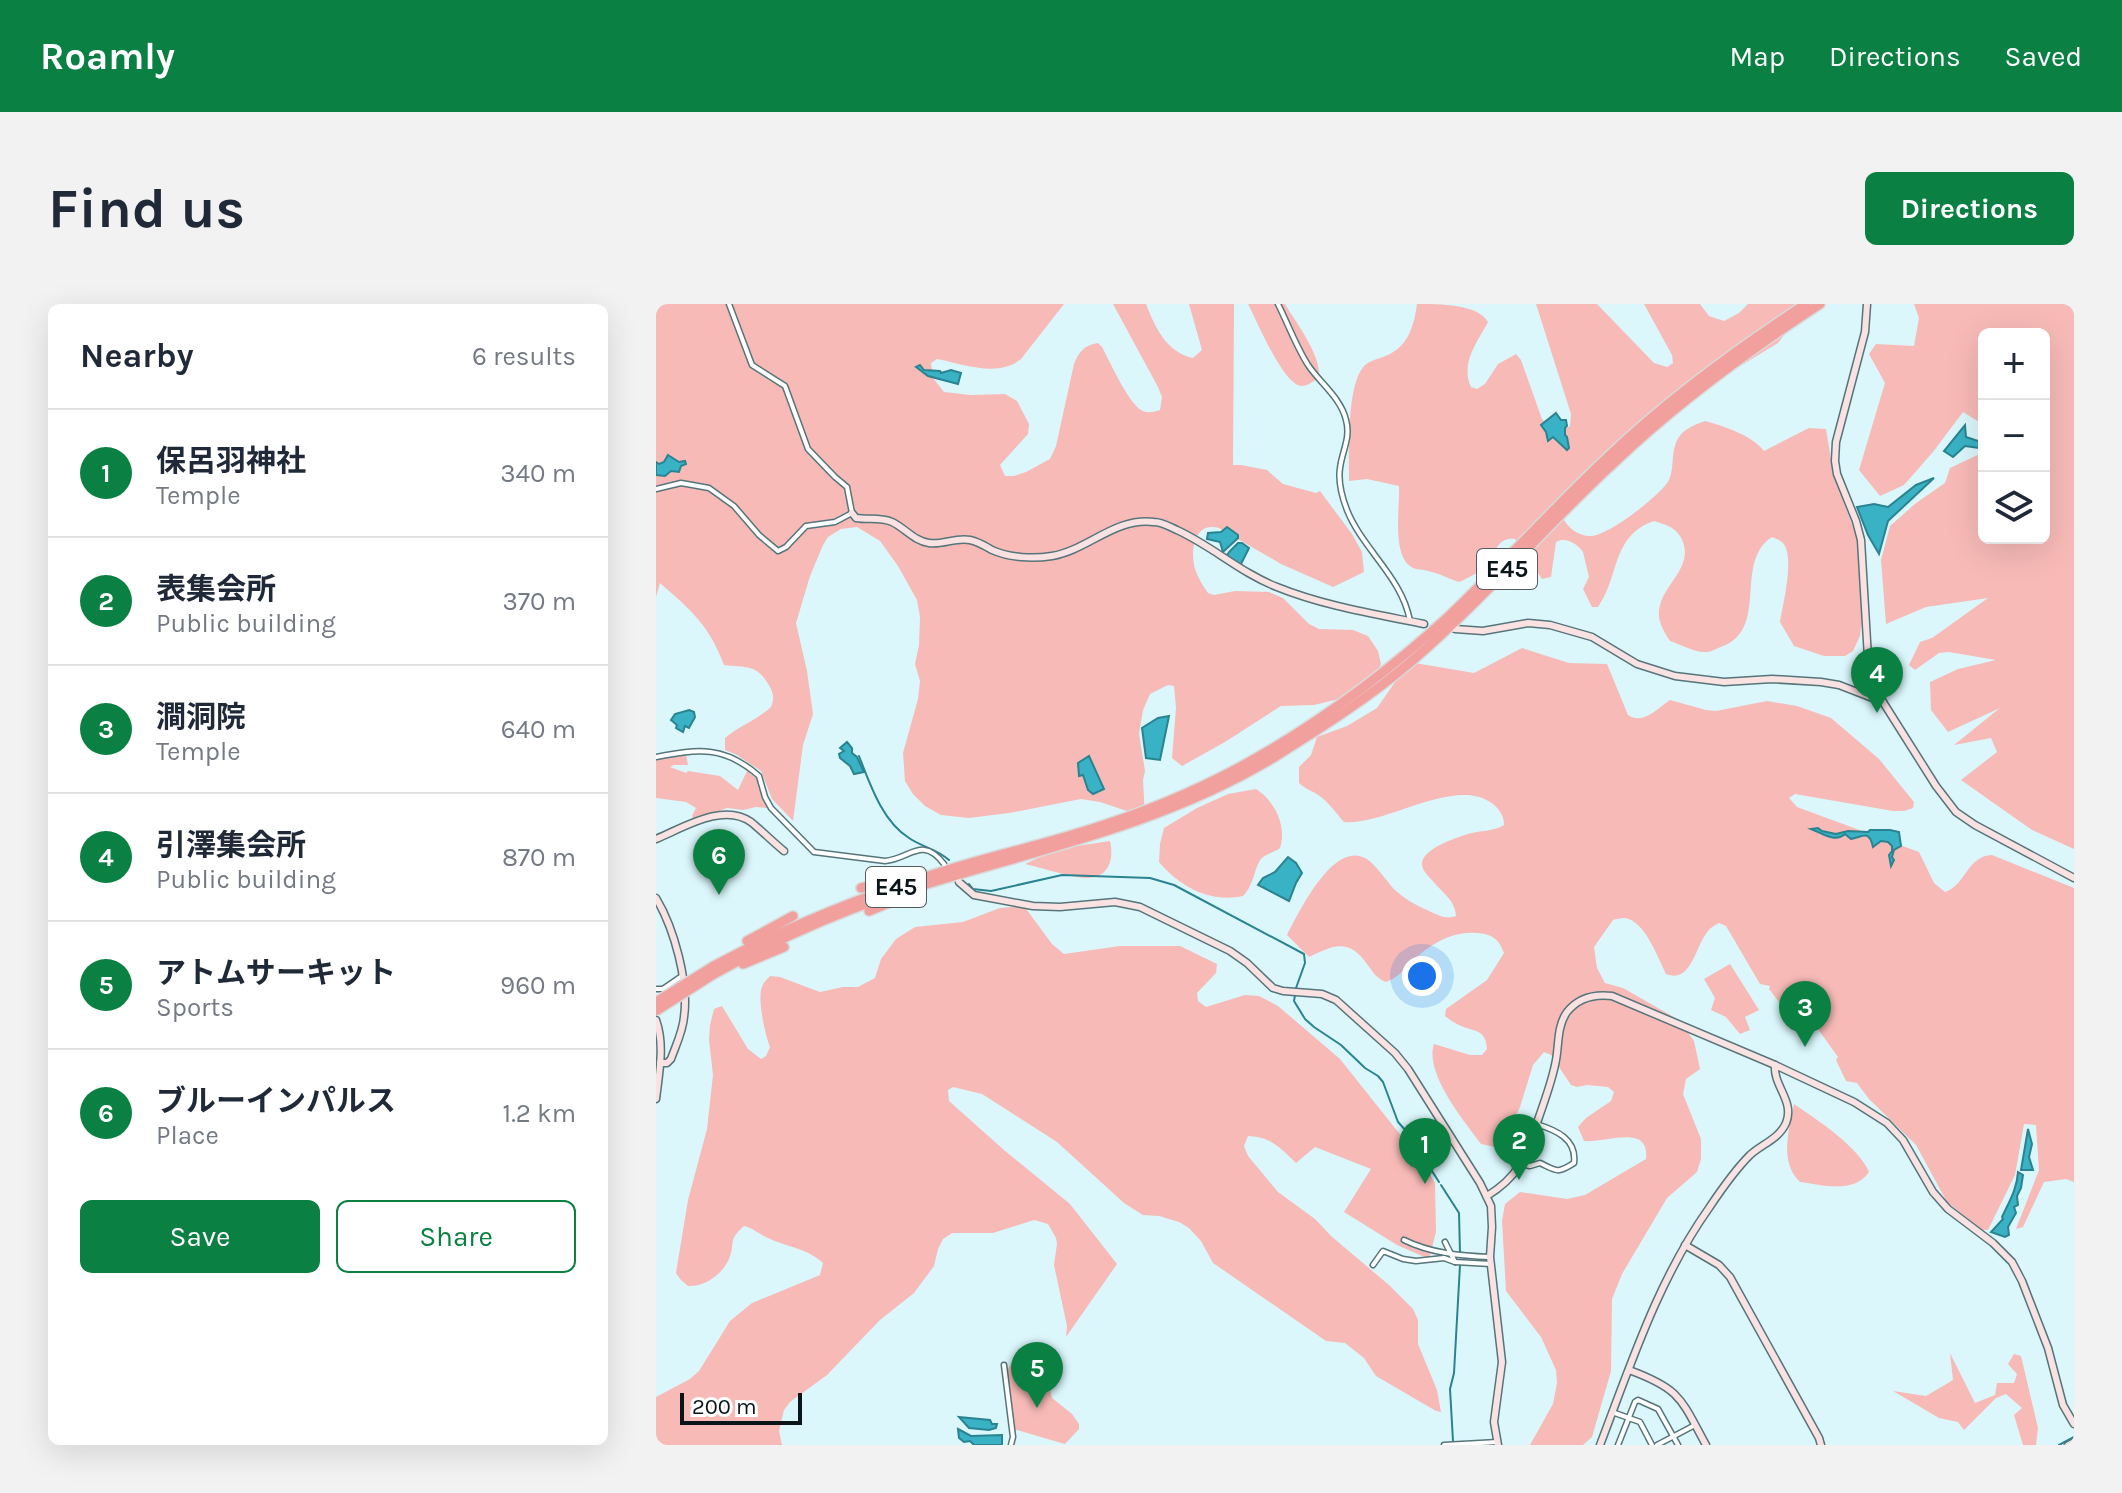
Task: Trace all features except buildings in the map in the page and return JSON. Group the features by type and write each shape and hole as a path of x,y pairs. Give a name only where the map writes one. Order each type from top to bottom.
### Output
{"highway":[{"name":"E45","path":"656,1011 712,969 856,907 1090,833 1225,784 1268,760 1374,691 1413,659 1648,431 1814,305"},
{"name":"E45","path":"659,996 760,941 854,901 944,868 1090,833"},
{"path":"869,911 1005,862"},
{"path":"861,888 944,868"},
{"path":"712,969 760,933 793,916"},
{"path":"712,969 728,971 784,947"}],"street":[{"path":"729,304 752,365 785,386 808,449 847,487 852,513 856,518 884,519 895,523 919,541 941,543 971,540 1004,554 1029,557 1071,551 1118,527 1138,522 1157,522 1202,543 1276,587 1352,609 1424,624"},
{"path":"1278,304 1308,364 1346,417 1348,430 1340,468 1341,488 1348,512 1366,544 1398,587 1410,621"},
{"path":"1867,304 1865,332 1836,442 1835,461 1840,485 1861,540 1871,676 1883,702 1956,812 2074,878"},
{"path":"656,489 681,483 709,488 734,506 778,551 806,526 835,522 852,513"},
{"path":"1455,629 1483,631 1528,623 1550,625 1592,637 1637,664 1675,676 1724,682 1772,679 1821,682 1839,685 1883,702"},
{"path":"656,757 698,750 725,755 744,766 759,776 771,808 814,852 885,861 924,849 934,854 944,868"},
{"path":"656,839 728,814 751,822 784,851"},
{"path":"959,882 974,895 1033,906 1115,902 1140,907 1230,951 1273,988 1322,994 1336,1000 1402,1061 1487,1196 1492,1215 1490,1260 1502,1362 1494,1412 1498,1444 1444,1445"},
{"path":"656,898 672,928 686,999 684,1021 671,1059 660,1063"},
{"path":"659,996 663,989 682,976"},
{"path":"1487,1196 1510,1179 1521,1164 1550,1087 1564,1016 1574,1005 1596,996 1612,996 1775,1065 1854,1102 1887,1123 1911,1152 1940,1200 2012,1262 2048,1348 2063,1405 2074,1424"},
{"path":"656,1020 660,1063 656,1099"},
{"path":"1600,1445 1656,1300 1685,1245 1738,1170 1785,1124 1787,1101 1774,1073 1775,1065"},
{"path":"1521,1164 1530,1166 1540,1163 1561,1171 1574,1163 1575,1152 1568,1140 1556,1130 1536,1124"},
{"path":"1404,1240 1452,1254 1490,1260"},
{"path":"1445,1242 1455,1262"},
{"path":"1685,1245 1719,1265 1730,1277 1821,1445"},
{"path":"1373,1265 1383,1251 1416,1261 1444,1258 1455,1262 1490,1260"},
{"path":"1004,1365 1013,1437 1011,1445"},
{"path":"1629,1370 1669,1388 1683,1403 1706,1445"},
{"path":"1618,1445 1638,1400 1656,1407 1678,1445"},
{"path":"1612,1412 1640,1422 1655,1445 1695,1425"},
{"path":"2067,1445 2074,1441"}],"shaded area":[{"path":"656,304 1064,304 1021,359 1012,365 991,369 937,359 931,363 933,378 944,392 1005,394 1017,401 1029,424 1028,434 1000,465 1005,476 1014,476 1050,459 1056,446 1074,364 1089,345 1098,343 1102,347 1136,406 1146,412 1160,410 1162,397 1158,387 1113,304 1146,304 1158,330 1169,344 1193,358 1202,350 1189,304 1234,304 1233,465 1267,470 1283,484 1316,493 1320,491 1362,552 1364,572 1333,587 1281,564 1219,528 1211,527 1199,533 1196,539 1193,554 1196,572 1208,593 1269,592 1283,598 1309,624 1319,629 1353,630 1368,636 1378,651 1381,664 1375,678 1347,697 1314,705 1281,706 1182,766 1172,758 1176,708 1174,686 1168,685 1150,694 1143,710 1139,734 1145,771 1145,817 1081,799 969,818 941,815 925,806 905,781 903,753 920,681 915,664 920,617 917,600 880,541 857,527 841,529 828,537 823,545 796,623 813,714 803,745 793,821 772,799 761,771 725,750 725,738 771,707 773,697 770,687 756,671 724,665 698,619 660,583 656,597"},
{"path":"1248,304 1285,304 1312,350 1319,377 1301,386 1286,375"},
{"path":"1417,304 1457,306 1483,316 1488,322 1475,345 1467,370 1471,387 1477,389 1485,384 1498,364 1516,354 1521,360 1542,419 1548,426 1563,430 1570,426 1571,414 1536,304 1597,304 1654,363 1667,367 1673,363 1672,355 1644,304 1700,304 1709,316 1724,321 1748,304 1801,304 1796,320 1778,343 1704,388 1577,495 1564,520 1574,531 1589,536 1608,530 1632,514 1669,480 1674,447 1681,434 1705,421 1745,436 1764,451 1809,428 1826,429 1834,477 1858,540 1862,619 1860,636 1853,651 1845,656 1824,656 1794,646 1780,622 1788,559 1782,542 1772,537 1760,549 1754,563 1744,628 1734,640 1708,652 1692,650 1670,641 1661,624 1660,605 1681,567 1685,551 1681,537 1675,530 1654,521 1630,536 1598,607 1592,607 1583,589 1589,577 1583,552 1567,540 1556,542 1551,577 1542,579 1515,539 1501,542 1481,569 1459,582 1410,566 1404,560 1399,540 1399,486 1367,479 1349,481 1349,438 1354,387 1359,374 1367,363 1395,351 1406,340"},
{"path":"1914,304 2074,304 2074,849 2032,830 1961,780 1997,752 1991,738 1954,745 2000,708 1948,732 1931,710 1930,682 1958,669 1996,660 1949,652 1939,653 1915,670 1909,665 1920,642 1932,638 1988,598 1926,607 1886,624 1881,560 1890,526 1945,483 1950,468 1978,455 1978,544 2050,544 2050,328 1978,328 1978,421 1963,412 1904,485 1880,496 1859,470 1885,383 1869,354 1876,344 1914,346 1919,318"},
{"path":"1522,648 1569,663 1607,664 1628,715 1634,718 1650,715 1670,700 1716,711 1767,701 1797,706 1831,718 1879,759 1914,802 1913,808 1893,811 1795,794 1789,798 1797,807 1919,852 1934,883 1945,892 1958,883 1977,860 1992,855 2074,888 2074,1182 2066,1179 2044,1182 2023,1227 2016,1229 2039,1170 2036,1125 2024,1124 2015,1175 1988,1230 1982,1230 1947,1202 1916,1145 1857,1083 1846,1081 1836,1060 1838,1057 1810,1018 1804,1020 1786,1011 1769,989 1770,986 1760,984 1726,926 1719,923 1710,929 1687,969 1675,976 1666,974 1639,926 1625,918 1613,920 1594,947 1597,968 1605,983 1623,988 1679,1020 1694,1041 1700,1069 1686,1079 1683,1094 1701,1139 1701,1159 1697,1172 1667,1198 1622,1274 1612,1299 1611,1371 1592,1437 1583,1445 1530,1445 1553,1404 1556,1370 1541,1337 1506,1291 1502,1221 1505,1204 1520,1192 1567,1199 1585,1195 1646,1159 1641,1141 1634,1138 1584,1141 1578,1127 1611,1101 1614,1092 1608,1087 1571,1085 1551,1055 1544,1052 1533,1065 1520,1107 1500,1148 1481,1144 1440,1083 1432,1056 1434,1044 1470,1055 1482,1055 1487,1049 1481,1034 1445,1016 1446,1009 1487,980 1504,953 1500,944 1491,936 1477,933 1459,934 1441,940 1386,982 1354,950 1334,947 1309,957 1287,935 1318,882 1329,869 1353,855 1369,860 1395,890 1414,904 1442,916 1456,916 1450,900 1424,871 1423,859 1448,841 1504,825 1500,811 1493,804 1478,797 1460,795 1362,821 1344,822 1324,800 1299,783 1299,767 1311,755 1317,737 1347,726 1377,708 1409,662 1474,673"},
{"path":"686,754 688,765 670,767 686,773 720,776 738,790 747,771 757,779 767,808 727,808 694,820 692,816 696,808 686,802 656,798 656,760"},
{"path":"1256,789 1274,807 1282,840 1280,848 1259,861 1243,896 1219,897 1196,891 1176,879 1159,862 1164,828 1228,794"},
{"path":"1110,841 1109,866 1095,877 1075,877 1025,864 1057,849"},
{"path":"1024,906 1052,944 1064,954 1120,946 1180,946 1217,964 1216,973 1197,993 1198,1001 1206,1007 1245,995 1259,996 1278,1006 1340,1059 1426,1167 1435,1183 1436,1232 1429,1259 1397,1245 1344,1212 1371,1169 1315,1147 1296,1163 1275,1144 1263,1139 1248,1136 1244,1146 1248,1156 1278,1192 1315,1219 1413,1309 1418,1320 1418,1344 1437,1390 1441,1412 1376,1376 1364,1358 1345,1343 1326,1341 1213,1263 1201,1241 1189,1228 1159,1216 1143,1215 1124,1203 1057,1142 982,1094 953,1087 948,1090 949,1101 1070,1204 1117,1264 1066,1337 1067,1326 1054,1265 1057,1244 1048,1224 1034,1220 993,1233 952,1233 943,1239 934,1266 914,1293 880,1320 827,1375 790,1402 784,1410 779,1431 782,1445 656,1445 656,1397 699,1371 730,1321 752,1303 820,1275 823,1263 810,1254 744,1226 734,1239 726,1265 712,1279 688,1286 676,1273 688,1200 707,1129 713,1075 709,1040 714,1009 722,1006 748,1049 761,1059 770,1047 760,1000 763,985 770,976 820,992 858,987 875,978 881,959 896,939 915,927 963,922 1000,908"},
{"path":"1730,964 1759,1010 1745,1017 1750,1030 1740,1034 1726,1017 1711,1010 1715,998 1704,979"},
{"path":"1794,1104 1836,1134 1856,1153 1869,1172 1863,1179 1847,1186 1800,1182 1790,1165 1787,1145"},
{"path":"1950,1353 1975,1403 1995,1395 1997,1383 2014,1383 2017,1374 2008,1364 2014,1354 2021,1356 2038,1428 2036,1445 2023,1445 2014,1415 2022,1408 2006,1394 1996,1398 1964,1430 1958,1422 1939,1418 1893,1391 1926,1396 1953,1380"},
{"path":"1015,1363 1044,1368 1052,1398 1079,1424 1079,1429 1065,1444 1013,1429 1006,1372"}],"water":[{"path":"920,365 924,370 961,373 958,384 928,376 916,367"},
{"path":"1556,413 1561,420 1566,420 1567,450 1553,437 1548,441 1541,425"},
{"path":"1965,425 1966,437 1978,441 1978,448 1965,446 1953,457 1944,451"},
{"path":"668,455 686,464 681,466 679,472 656,475 656,462 664,462"},
{"path":"1934,478 1888,521 1879,554 1857,507 1874,504 1888,507 1916,485"},
{"path":"1227,527 1238,538 1223,552 1220,542 1207,539 1208,533 1221,532"},
{"path":"1238,543 1249,548 1240,566 1226,557"},
{"path":"689,710 694,712 695,717 683,732 671,720 675,714"},
{"path":"1169,716 1160,760 1146,758 1142,728 1158,718"},
{"path":"847,742 864,772 854,774 840,758 839,754 844,751 840,748"},
{"path":"1089,756 1104,789 1093,794 1088,790 1083,775 1079,776 1078,763"},
{"path":"1811,829 1836,834 1890,830 1899,832 1901,846 1894,850 1891,866 1889,855 1892,846 1888,842 1881,841 1873,847 1867,836 1851,839 1845,834 1833,838"},
{"path":"1288,857 1302,873 1289,901 1258,885"},
{"path":"2028,1129 2033,1170 2021,1170"},
{"path":"2018,1172 2023,1175 2017,1196 2018,1205 2014,1207 2016,1213 2008,1227 2009,1235 2005,1237 1991,1232 2003,1219"},
{"path":"959,1417 990,1420 992,1424 997,1424 996,1428 989,1430 969,1428"},
{"path":"958,1429 971,1436 1002,1435 1002,1445 964,1442 959,1438"}],"waterway":[{"path":"859,756 878,801 891,822 909,838 949,860"},
{"path":"969,884 973,889 991,891 1062,875 1150,878 1174,885 1304,954 1305,963 1296,988"},
{"path":"1295,995 1294,1001 1305,1019 1383,1082 1398,1122 1439,1182"},
{"path":"1441,1185 1459,1213 1460,1253"},
{"path":"1453,1441 1450,1389 1454,1373 1460,1265"},
{"path":"2059,1445 2074,1437"}],"place":[{"name":"引澤集会所","path":"1877,713"},
{"name":"ブルーインパルス","path":"719,895"},
{"name":"澗洞院","path":"1805,1047"},
{"name":"表集会所","path":"1519,1180"},
{"name":"保呂羽神社","path":"1425,1184"},
{"name":"アトムサーキット","path":"1037,1408"}]}
